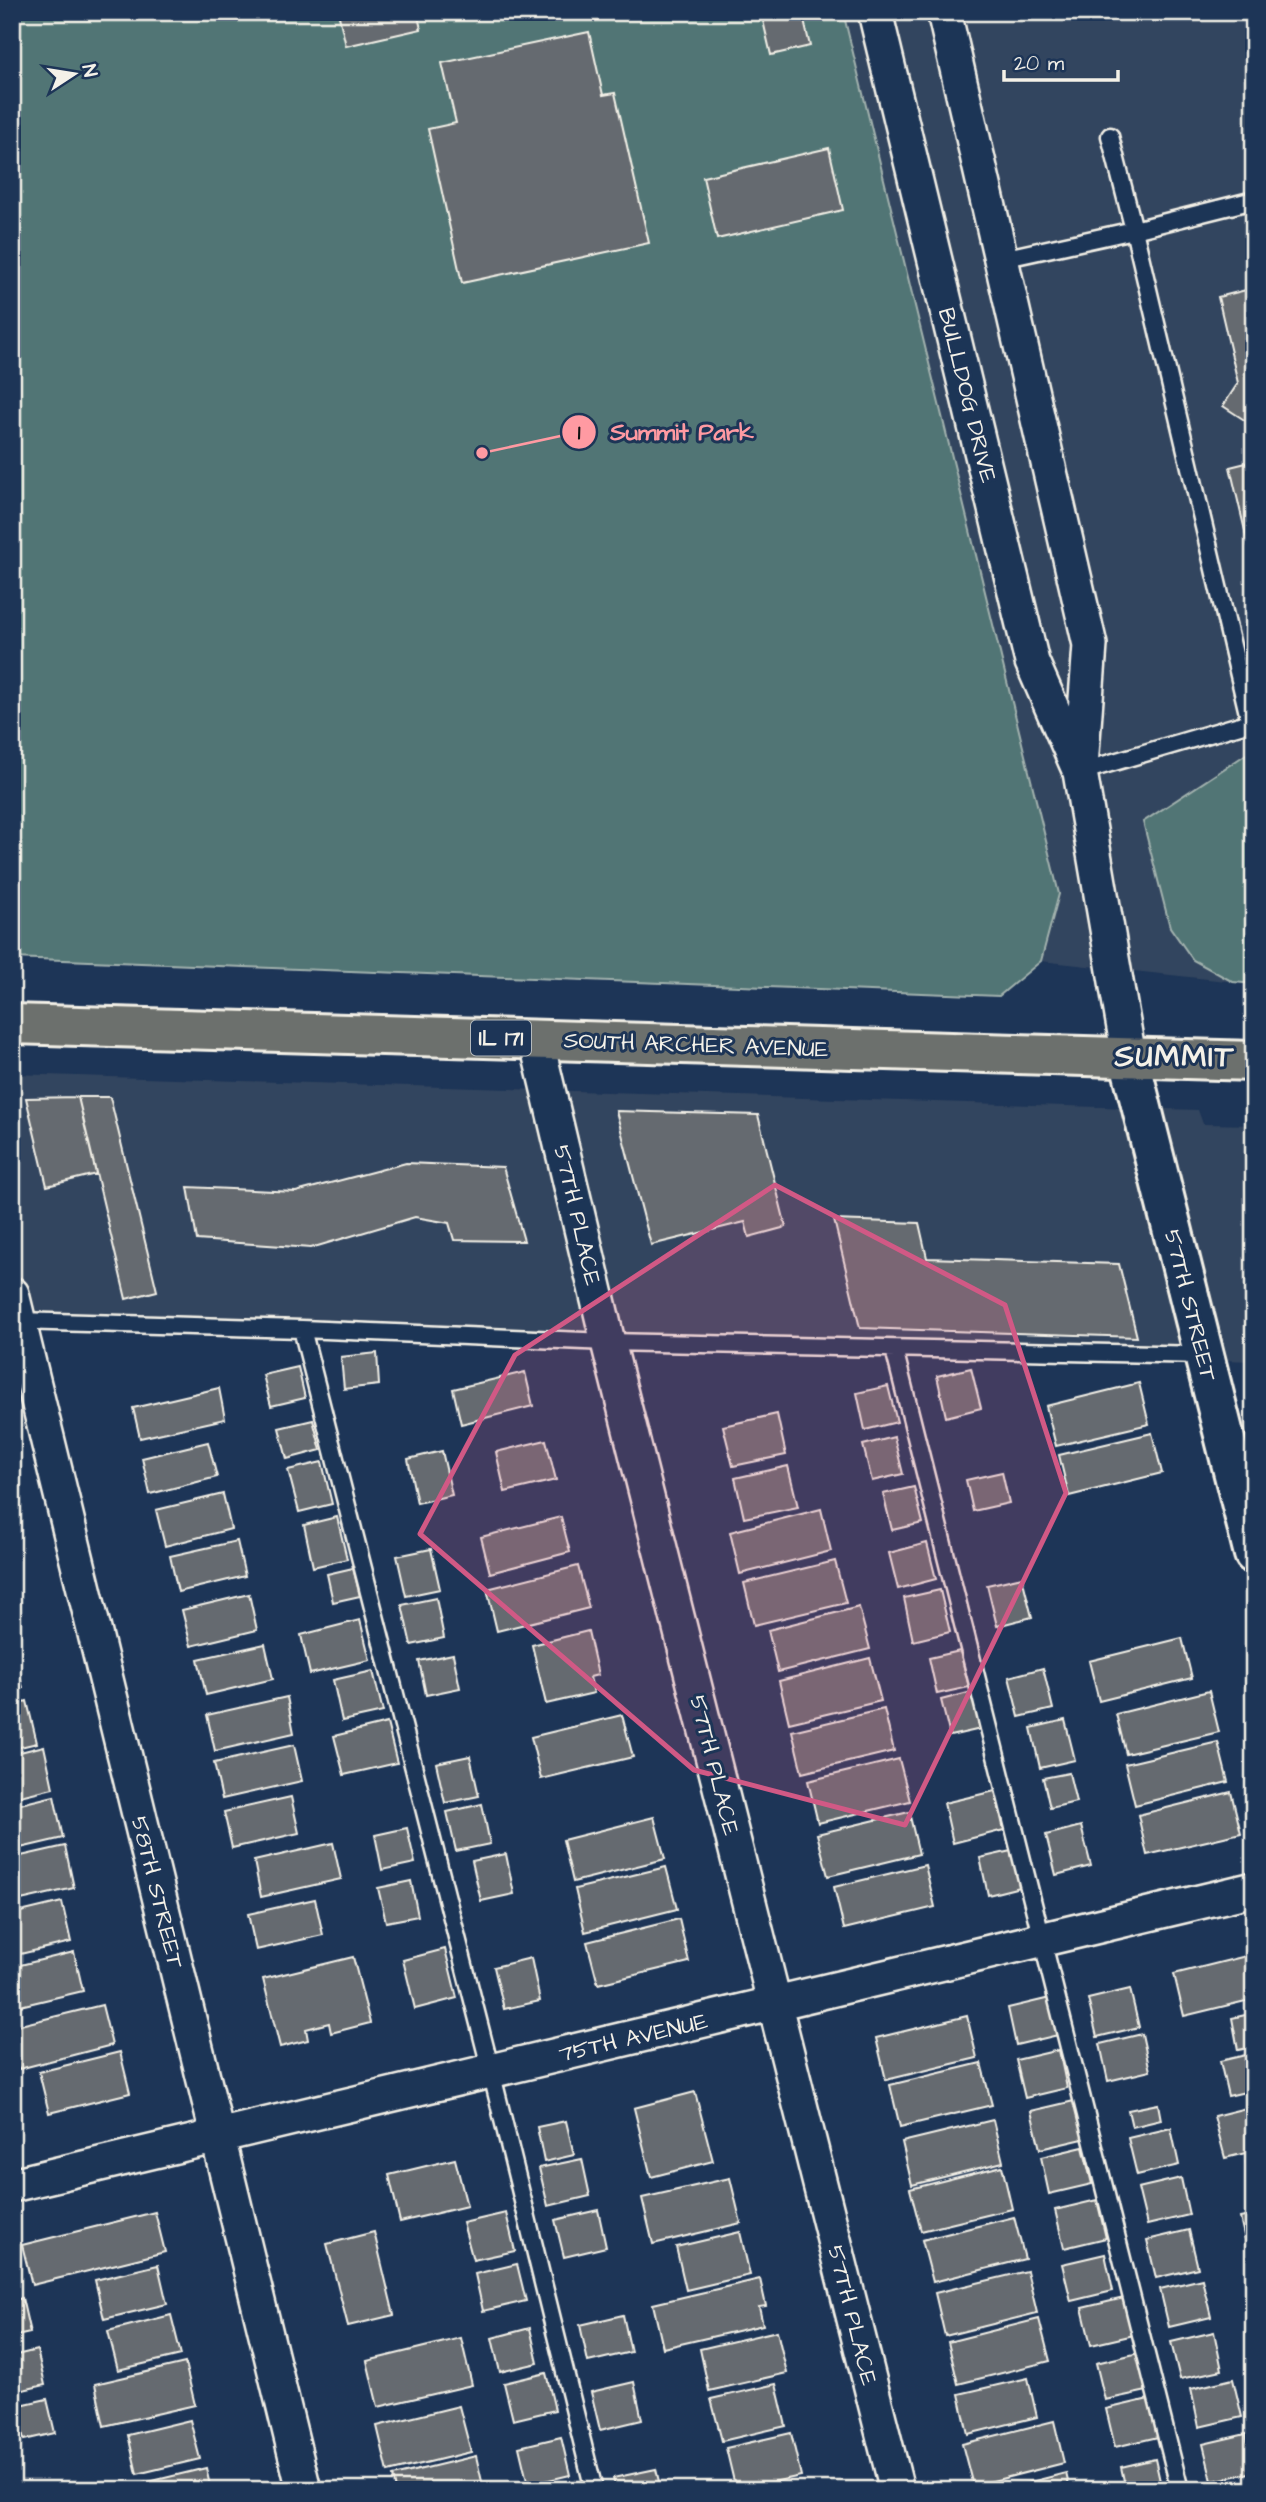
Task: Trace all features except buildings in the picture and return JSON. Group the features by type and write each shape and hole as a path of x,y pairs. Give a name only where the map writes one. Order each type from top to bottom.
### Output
{"main road":[{"name":"SOUTH ARCHER AVENUE","path":"12,1024 1254,1061"}],"street":[{"name":"BULLDOG DRIVE","path":"875,12 1032,662 1080,772 1129,1057"},
{"name":"BULLDOG DRIVE","path":"944,12 1090,645 1080,772"},
{"name":"57TH PLACE","path":"536,1040 608,1342 897,2490"},
{"name":"57TH STREET","path":"1129,1057 1254,1554"},
{"name":"58TH STREET","path":"14,1312 303,2490"},
{"name":"75TH AVENUE","path":"12,2185 1254,1889"}],"lane":[{"path":"1080,772 1252,720 1110,136"},
{"path":"1002,259 1254,200"},
{"path":"14,1312 303,1329 608,1342 1203,1355"},
{"path":"303,1329 594,2490"},
{"path":"894,1349 1180,2490"}],"highlighted area":[{"path":"775,1185 1005,1305 1066,1493 905,1825 694,1770 420,1534 515,1355"}],"shaded area":[{"path":"843,12 1254,12 1254,984 1041,961 1059,894"},
{"path":"12,1074 1198,1110 1203,1124 1254,1125 1254,1361 12,1320"}],"green space":[{"path":"12,12 843,12 1059,894 1041,961 999,996 12,958"},
{"path":"1254,749 1254,984 1233,982 1193,960 1170,927 1143,822"}],"place":[{"name":"Summit Park","path":"482,453"}],"district":[{"name":"SUMMIT","path":"1175,1056"}]}
